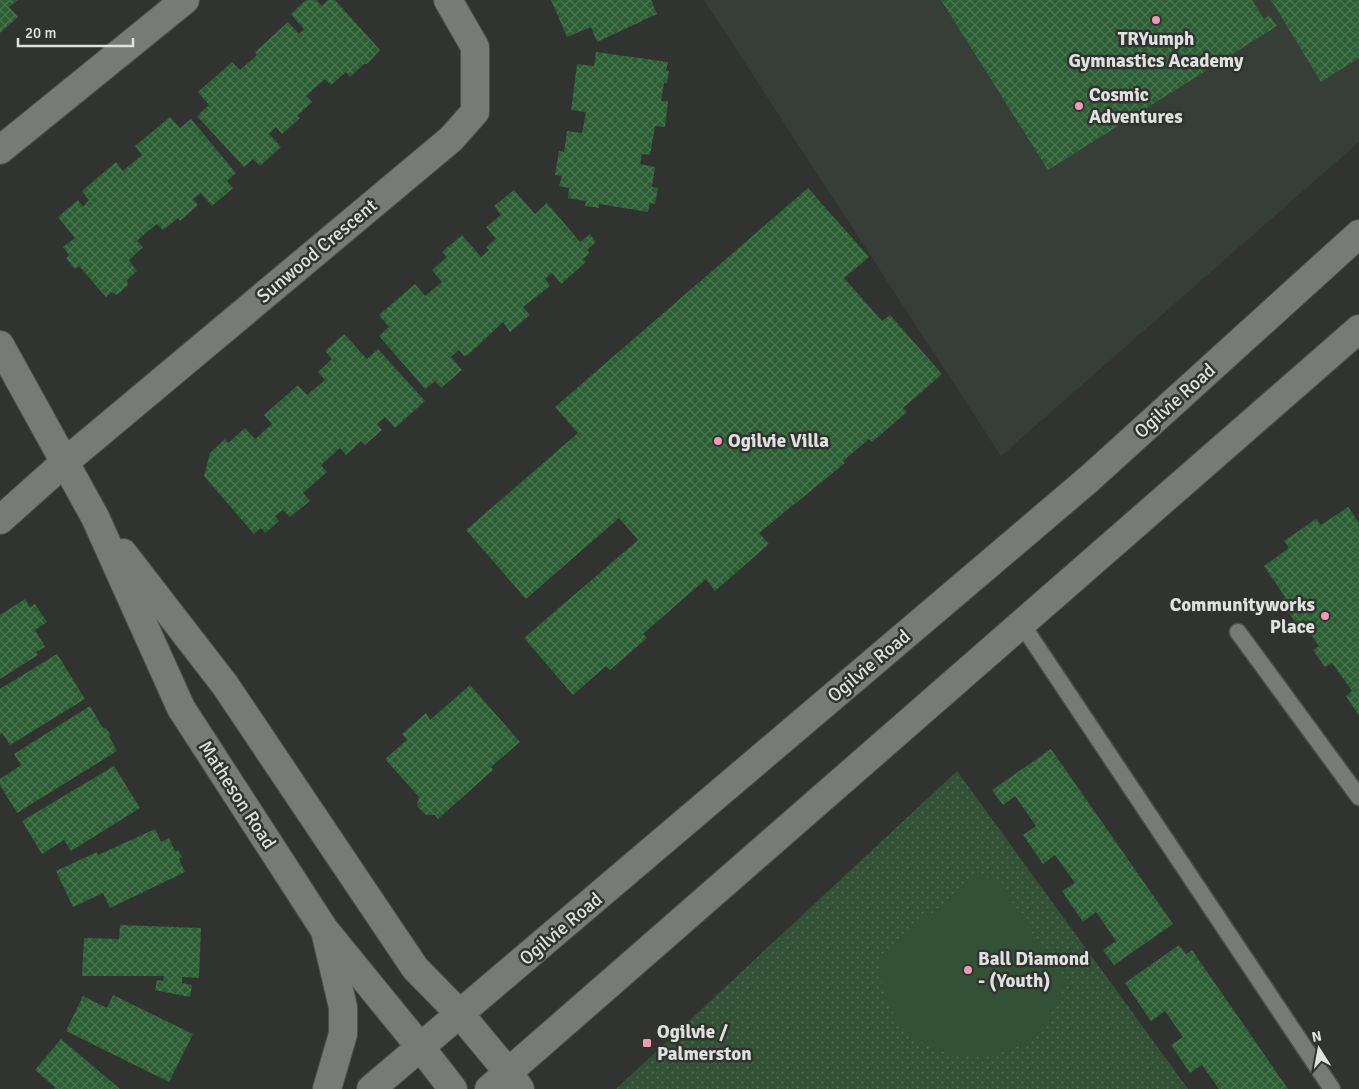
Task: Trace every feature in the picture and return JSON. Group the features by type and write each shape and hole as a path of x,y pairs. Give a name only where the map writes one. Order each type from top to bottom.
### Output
{"main road":[{"path":"0,150 185,0"},
{"name":"Sunwood Crescent","path":"0,520 65,462 451,139 475,112 475,47 448,0"},
{"name":"Ogilvie Road","path":"371,1089 1089,479 1359,234"},
{"path":"506,1083 1021,623 1356,338"},
{"name":"Matheson Road","path":"0,344 95,517 181,708 324,929 453,1089"},
{"name":"Matheson Road","path":"95,517 225,685 415,968 459,1013 506,1083"},
{"path":"324,929 343,1007 343,1034 326,1089"}],"lane":[{"path":"1021,623 1332,1089"},
{"path":"1238,632 1359,797"}],"shaded area":[{"path":"704,0 1359,0 1359,142 1001,456"}],"green space":[{"path":"957,771 1188,1089 616,1089"},
{"name":"Ball Diamond - (Youth)","path":"976,877 996,878 1065,983 1049,1017 1034,1035 1018,1046 1000,1053 960,1056 941,1051 923,1043 907,1031 895,1016 885,995 879,957"}],"building":[{"path":"0,0 18,0 9,7 18,17 0,33"},
{"path":"306,0 316,0 322,6 328,0 335,0 380,50 367,64 364,64 350,77 346,72 331,85 325,79 306,96 312,102 297,116 300,118 282,134 276,127 269,134 281,147 260,166 253,159 244,167 197,116 209,105 198,92 232,62 240,70 257,55 255,52 288,22 299,34 304,29 291,14"},
{"path":"551,0 651,0 657,14 597,42 591,27 567,37"},
{"name":"Cosmic Adventures","path":"941,0 1252,0 1264,19 1269,15 1277,26 1048,170"},
{"path":"1271,0 1359,0 1359,58 1321,82"},
{"path":"596,52 668,62 666,70 669,71 667,83 664,83 661,101 668,101 665,127 655,126 650,155 642,154 640,164 655,167 652,187 658,188 655,204 650,203 648,212 599,204 599,208 585,206 586,201 568,198 569,188 559,186 562,176 555,175 559,151 564,152 567,131 582,133 586,112 571,110 577,64 594,66"},
{"path":"170,117 180,128 191,119 236,173 227,181 233,188 212,206 201,193 193,199 198,205 180,221 178,218 163,230 157,224 148,231 137,241 143,247 129,260 137,271 127,280 128,285 117,295 112,292 106,297 79,266 75,269 66,258 69,255 63,247 75,238 58,217 78,200 83,207 89,200 82,191 116,162 123,171 142,155 135,146"},
{"name":"Ogilvie Villa","path":"808,188 869,257 844,278 882,321 890,315 942,374 903,408 907,412 872,442 869,439 843,461 845,463 759,533 769,544 715,591 706,579 643,634 647,638 610,670 606,666 573,695 524,638 638,540 619,518 526,599 466,530 578,433 555,407"},
{"path":"514,190 535,214 547,203 580,242 590,234 596,242 587,250 590,253 583,259 586,262 561,284 552,273 545,279 550,286 523,307 530,315 510,332 503,322 469,354 464,356 459,350 451,357 462,370 441,388 435,381 425,389 379,336 389,327 379,315 415,284 425,296 442,282 432,270 447,257 442,252 462,235 481,257 489,250 486,247 496,239 486,227 501,215 494,206"},
{"path":"344,334 367,359 378,349 425,401 395,428 385,417 377,424 382,430 365,445 361,441 346,455 340,448 321,465 327,472 303,493 310,501 290,517 283,510 275,516 279,521 265,533 261,528 254,534 204,476 210,453 225,439 228,443 245,428 255,439 272,424 264,415 298,385 307,395 325,380 318,372 332,359 325,351"},
{"name":"Communityworks Place","path":"1348,507 1359,523 1359,716 1346,696 1352,691 1332,663 1325,667 1313,650 1319,646 1309,632 1304,635 1280,600 1285,597 1264,566 1289,548 1284,541 1316,519 1321,525"},
{"path":"25,599 30,607 35,604 47,622 35,630 45,647 36,652 38,655 0,679 0,615"},
{"path":"57,654 85,699 10,745 2,733 0,735 0,689"},
{"path":"470,685 520,742 491,767 493,770 438,819 435,815 426,815 417,806 419,797 385,759 407,740 402,734 426,713 430,720"},
{"path":"90,706 103,728 106,728 111,735 109,737 117,751 17,813 0,785 0,779 21,765 14,754"},
{"path":"1051,749 1173,924 1114,965 1103,950 1116,941 1096,912 1083,922 1062,891 1075,883 1055,855 1043,864 1023,835 1036,826 1015,796 1003,805 992,790"},
{"path":"114,766 140,808 71,851 64,840 42,854 22,821"},
{"path":"155,829 161,842 169,838 175,851 178,850 182,857 179,859 185,872 110,908 103,893 73,907 56,871 97,852 98,855"},
{"path":"120,925 201,928 199,978 182,977 182,983 192,985 190,997 155,990 157,980 163,981 164,976 82,976 84,938 119,939"},
{"path":"1179,945 1186,954 1192,950 1288,1089 1219,1089 1202,1065 1190,1073 1171,1045 1183,1037 1165,1011 1151,1021 1125,983"},
{"path":"113,995 193,1034 169,1082 66,1031 83,996 107,1008"},
{"path":"61,1039 120,1089 54,1089 55,1087 35,1070"}],"place":[{"name":"TRYumph Gymnastics Academy","path":"1156,20"},
{"name":"Cosmic Adventures","path":"1079,106"},
{"name":"Ogilvie Villa","path":"718,441"},
{"name":"Communityworks Place","path":"1325,616"},
{"name":"Ball Diamond - (Youth)","path":"968,970"},
{"name":"Ogilvie / Palmerston","path":"647,1043"}]}
